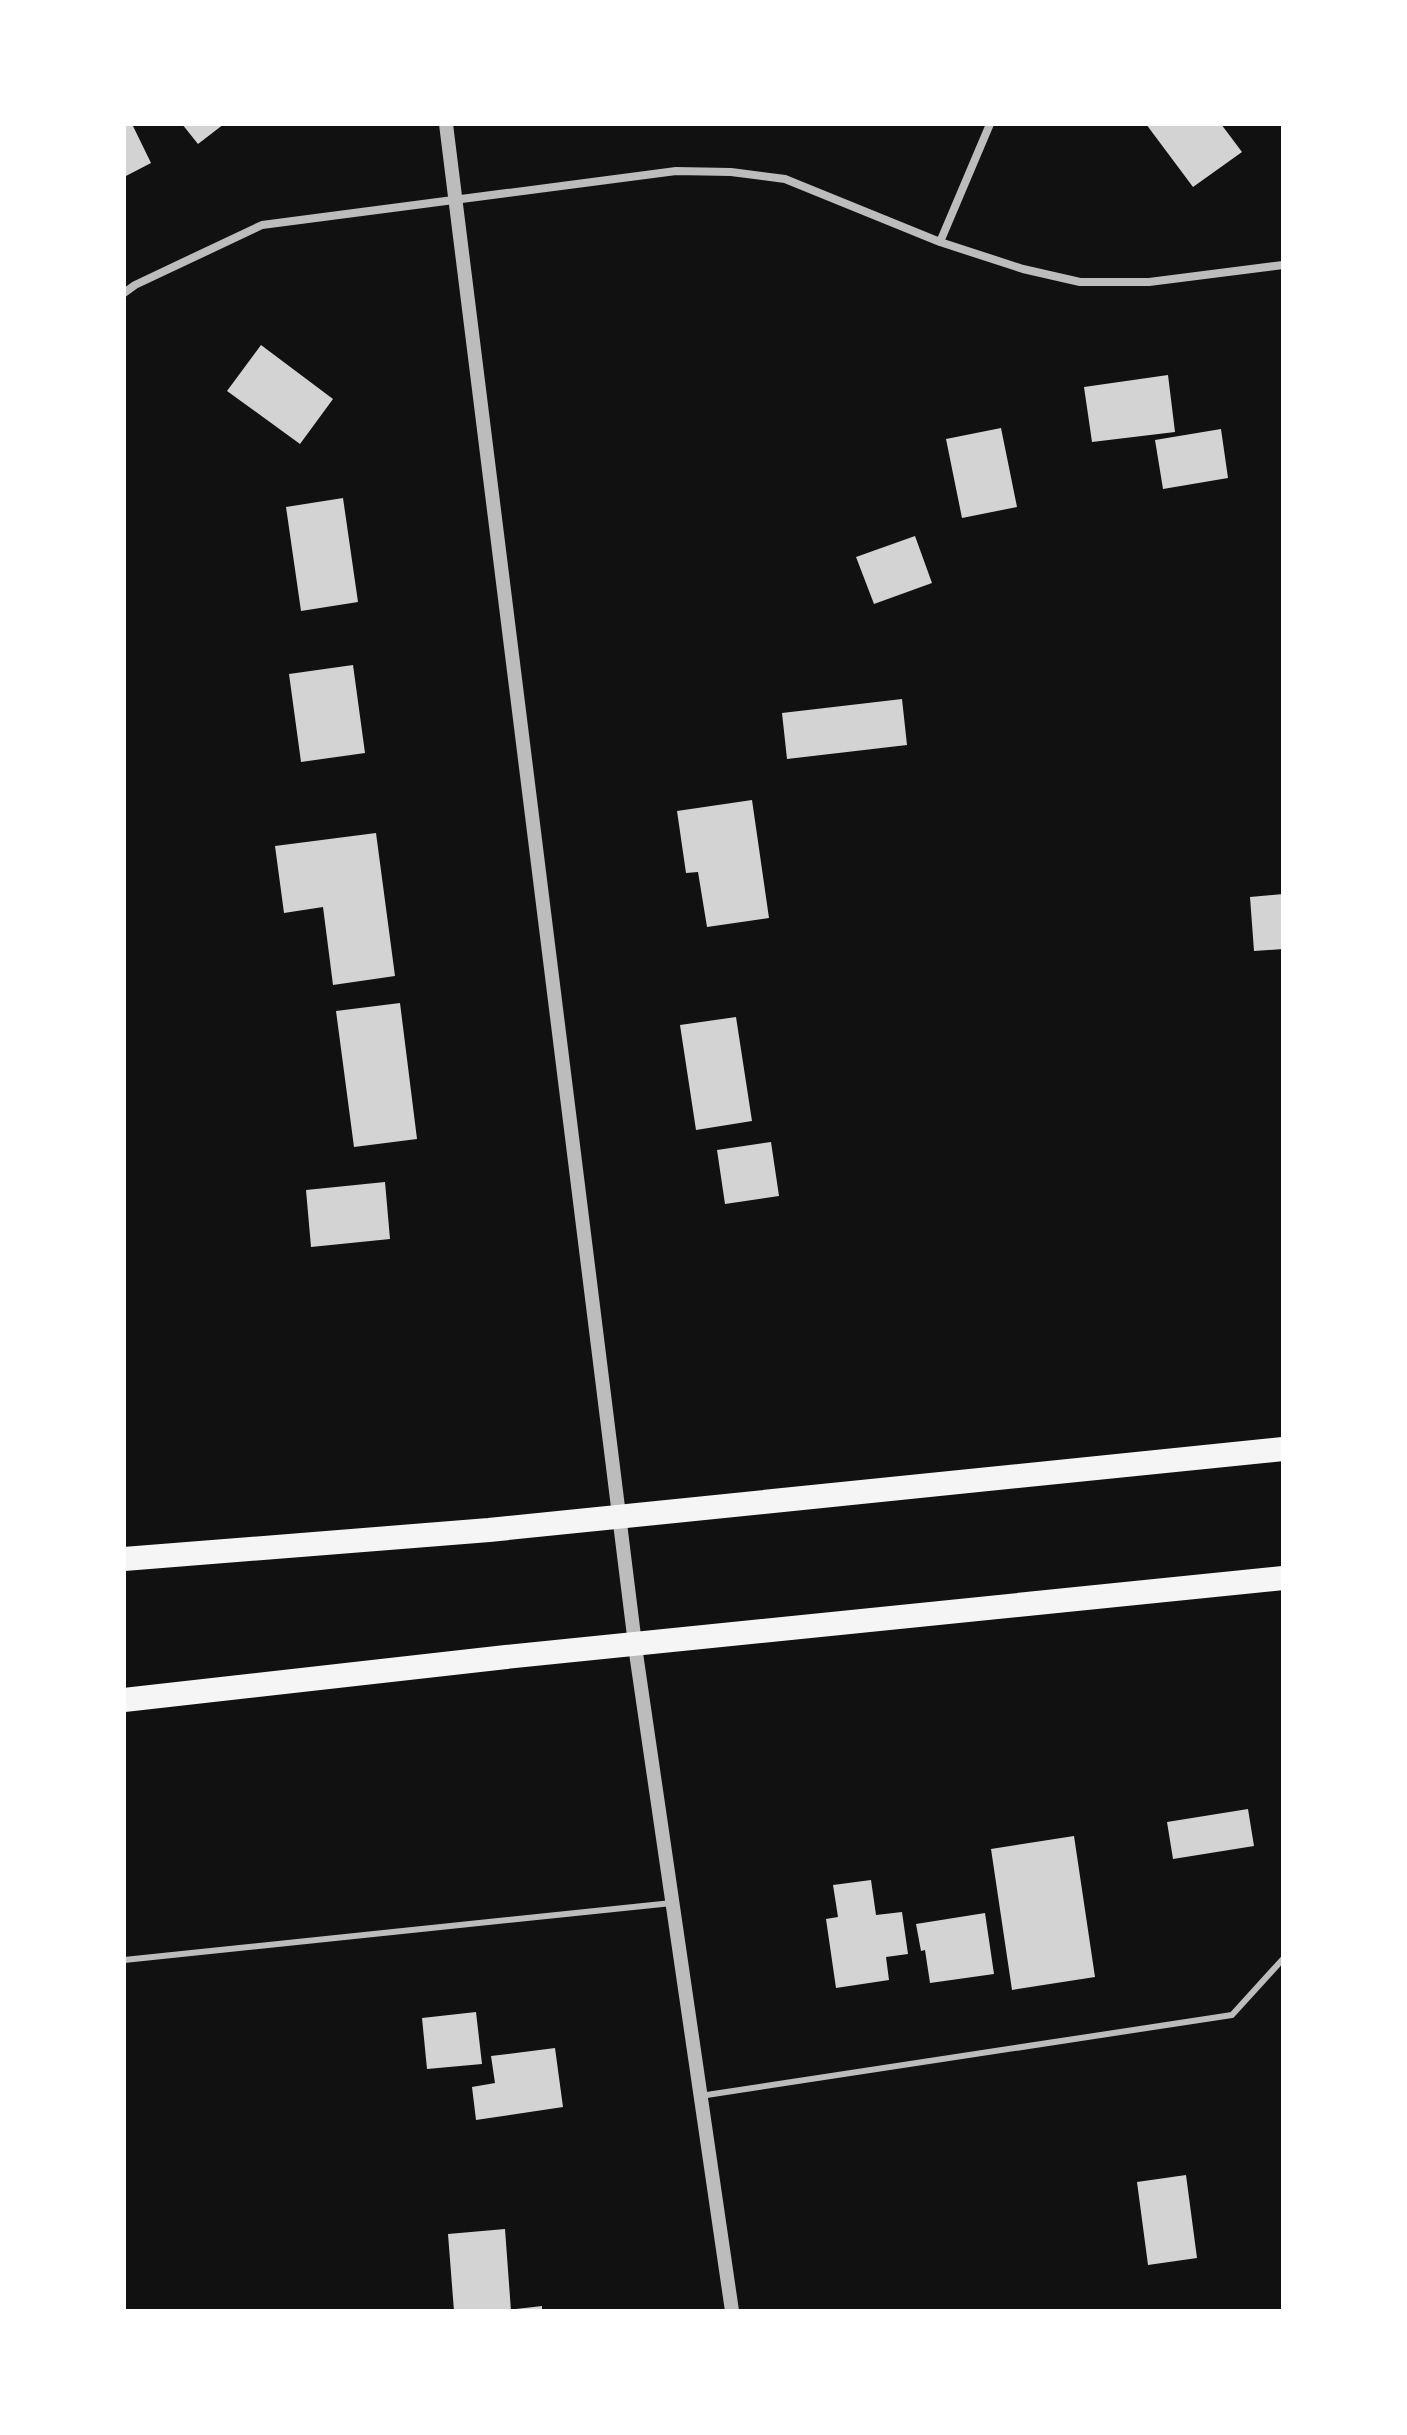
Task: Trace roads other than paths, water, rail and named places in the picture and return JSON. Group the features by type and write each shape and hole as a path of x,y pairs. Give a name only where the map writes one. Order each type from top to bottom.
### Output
{"highway":[{"path":"124,1559 489,1530 1283,1449"},
{"path":"124,1700 742,1632 1283,1578"}],"street":[{"path":"446,124 637,1660 732,2311"},
{"path":"940,242 990,124"},
{"path":"124,293 262,225 676,171 731,172 785,179 940,242 1023,269 1080,282 1149,282 1283,265"}],"lane":[{"path":"124,1960 672,1903"},
{"path":"700,2096 1232,2015 1283,1959"}]}
